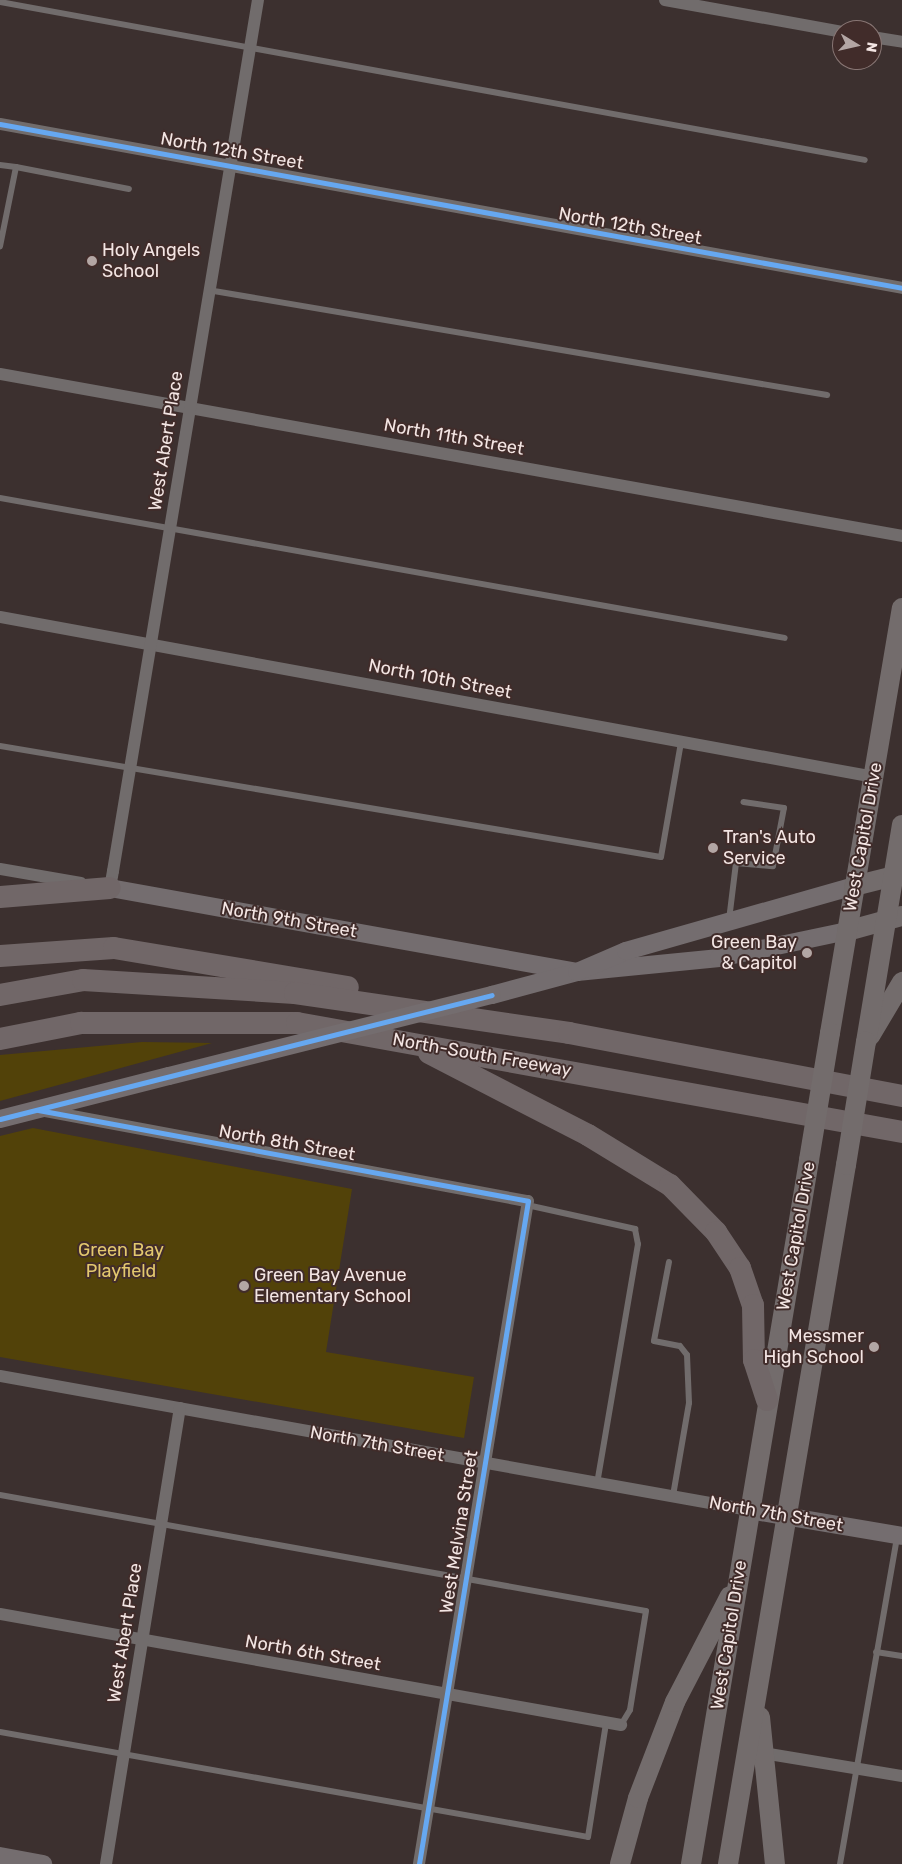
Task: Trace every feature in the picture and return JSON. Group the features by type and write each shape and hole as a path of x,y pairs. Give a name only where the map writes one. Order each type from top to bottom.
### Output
{"highway":[{"path":"0,897 110,888"},
{"path":"0,956 114,948 268,970 569,1034"},
{"name":"North-South Freeway","path":"0,995 83,980 295,993 569,1034 902,1096"},
{"name":"North-South Freeway","path":"0,1039 80,1023 297,1023 406,1041 902,1132"},
{"path":"406,1041 588,1134 670,1185 716,1232 740,1268 753,1305 754,1360 767,1400"}],"main road":[{"name":"West Capitol Drive","path":"692,1864 767,1400 902,608"},
{"name":"West Capitol Drive","path":"728,1864 866,1042 894,918 902,825"},
{"path":"0,1119 577,972 626,951 898,875"},
{"name":"North 9th Street","path":"110,888 577,972"},
{"path":"577,972 718,958 847,931 894,918"},
{"path":"866,1042 902,982"},
{"name":"North 7th Street","path":"749,1510 900,1535"},
{"path":"620,1864 638,1798 675,1702 739,1579"},
{"path":"758,1688 775,1864"},
{"path":"0,1856 43,1864"}],"street":[{"name":"West Abert Place","path":"110,888 152,643 188,407 258,0"},
{"path":"665,0 832,30"},
{"path":"882,39 902,42"},
{"name":"North 12th Street","path":"0,124 229,168 902,288"},
{"name":"North 11th Street","path":"0,374 902,536"},
{"name":"North 10th Street","path":"0,617 152,643 874,777"},
{"name":"North 9th Street","path":"0,868 110,888"},
{"name":"North 8th Street","path":"38,1110 528,1201 528,1205"},
{"name":"West Melvina Street","path":"420,1864 446,1694 528,1205"},
{"name":"North 7th Street","path":"0,1376 749,1510"},
{"name":"West Abert Place","path":"106,1864 180,1408"},
{"name":"North 6th Street","path":"0,1614 621,1725"},
{"path":"763,1753 902,1776"}],"lane":[{"path":"0,2 865,160"},
{"path":"0,165 129,189"},
{"path":"0,246 16,167"},
{"path":"208,290 827,395"},
{"path":"0,498 785,638"},
{"path":"0,746 130,771 661,857 681,742"},
{"path":"728,923 736,863 773,866 784,808 743,802"},
{"path":"528,1205 635,1228 638,1244 597,1483"},
{"path":"668,1262 654,1341 680,1346 687,1355 689,1403 674,1496"},
{"path":"0,1495 466,1576 646,1611 630,1710 621,1725"},
{"path":"840,1864 876,1652 900,1535"},
{"path":"876,1652 902,1656"},
{"path":"0,1732 428,1811 588,1836 606,1723"}],"green space":[{"path":"142,1042 212,1043 0,1101 0,1055"},
{"name":"Green Bay Playfield","path":"33,1128 352,1189 326,1352 474,1377 464,1438 0,1357 0,1136"}],"cycle path":[{"path":"0,124 902,288"},
{"path":"0,1119 492,995"},
{"path":"38,1110 528,1201 419,1864"}],"place":[{"name":"Holy Angels School","path":"92,261"},
{"name":"Tran's Auto Service","path":"713,848"},
{"name":"Green Bay & Capitol","path":"807,953"},
{"name":"Green Bay Avenue Elementary School","path":"244,1286"},
{"name":"Messmer High School","path":"874,1347"}]}
